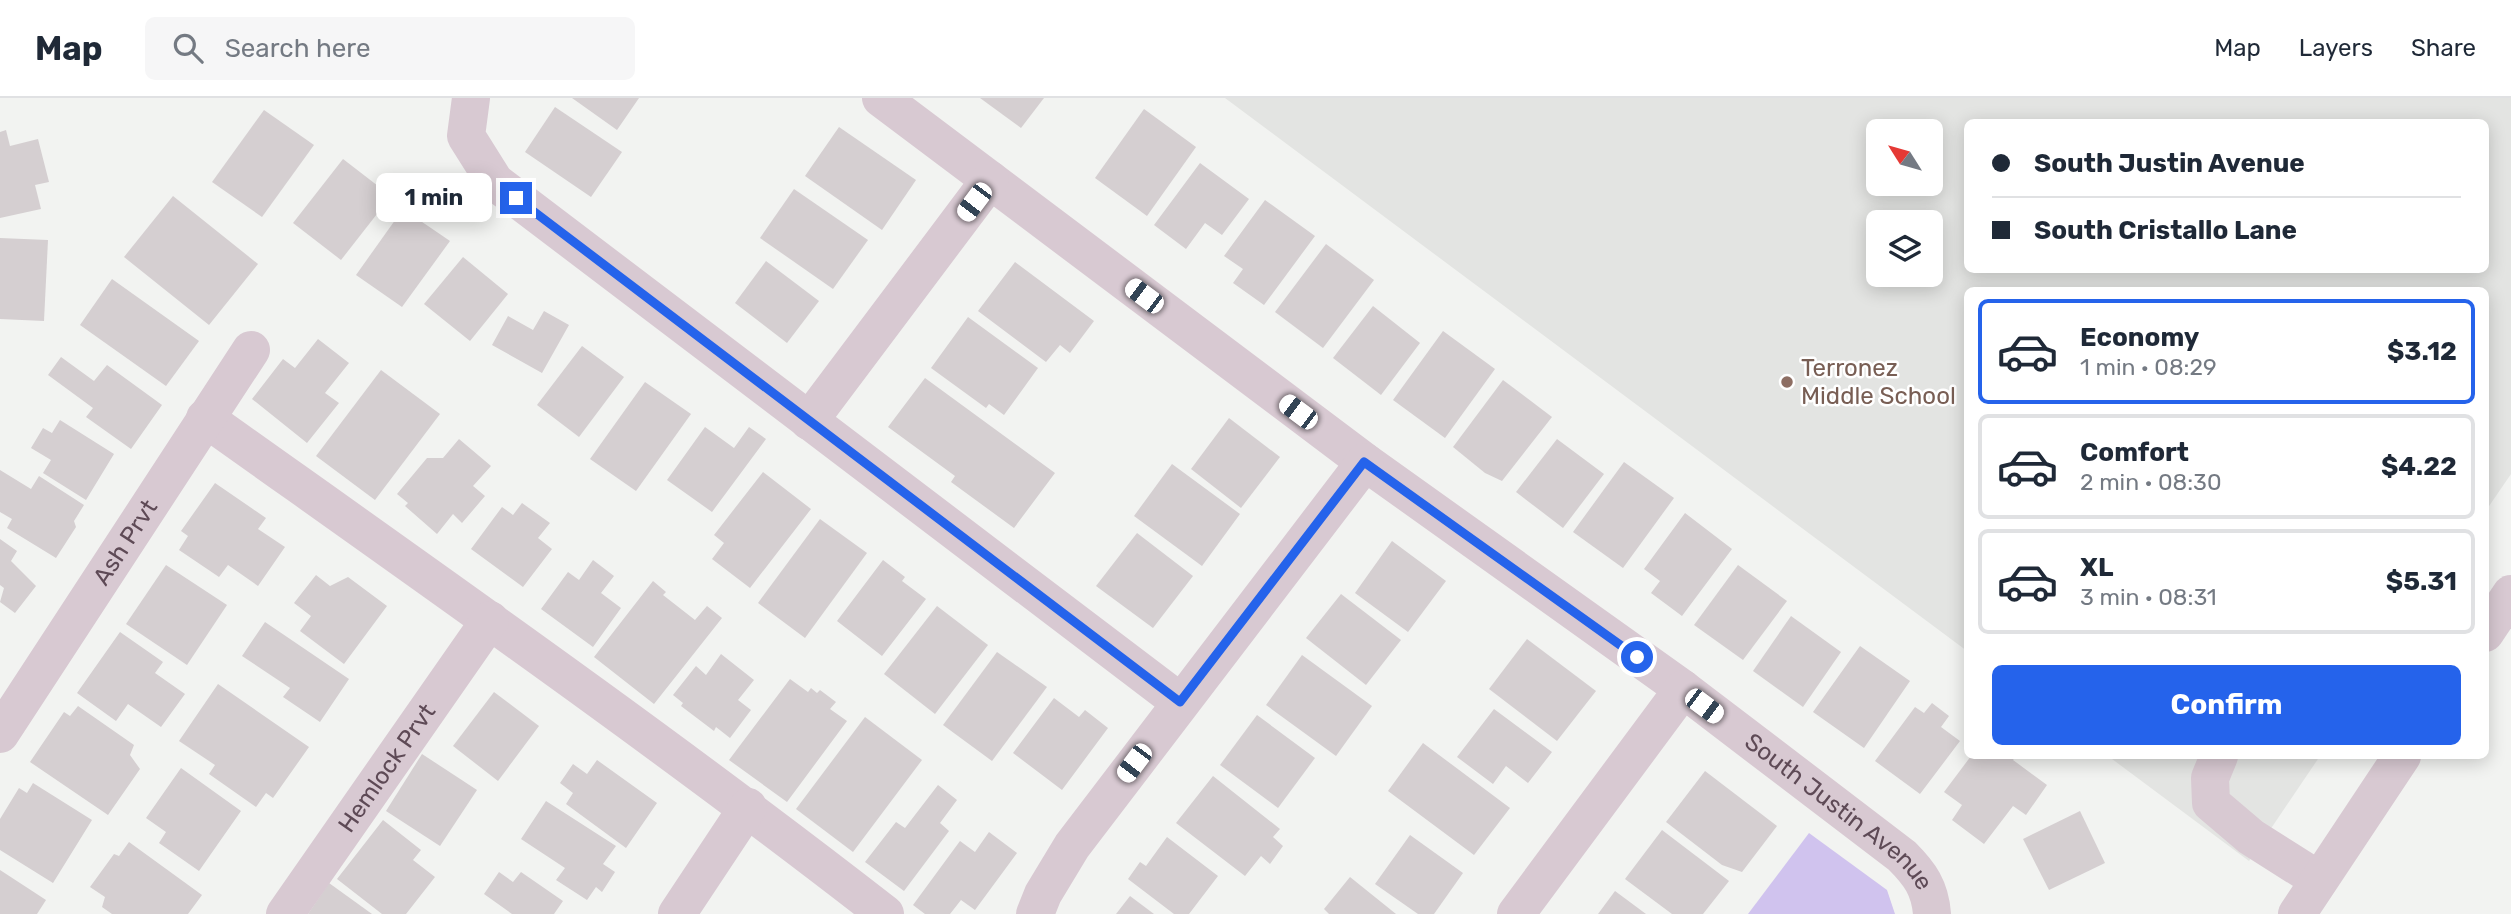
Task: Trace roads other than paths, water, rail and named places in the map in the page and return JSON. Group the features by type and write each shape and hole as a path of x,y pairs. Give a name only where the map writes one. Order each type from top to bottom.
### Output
{"street":[{"path":"471,98 466,136 495,181 1180,702"},
{"name":"South Justin Avenue","path":"881,98 1364,462 1683,689 1902,856 1920,873 1931,896 1932,914"},
{"path":"809,421 990,180"},
{"name":"Ash Prvt","path":"0,734 251,350"},
{"path":"205,418 748,807 885,914"},
{"path":"1035,914 1043,894 1072,846 1364,462"},
{"path":"2489,627 2511,594"},
{"name":"Hemlock Prvt","path":"285,914 490,620"},
{"path":"1516,914 1683,689"},
{"path":"2218,759 2210,778 2211,803 2251,837 2319,880"},
{"path":"2297,914 2400,759"},
{"path":"677,914 748,807"}],"place":[{"name":"Terronez Middle School","path":"1787,382"}]}
